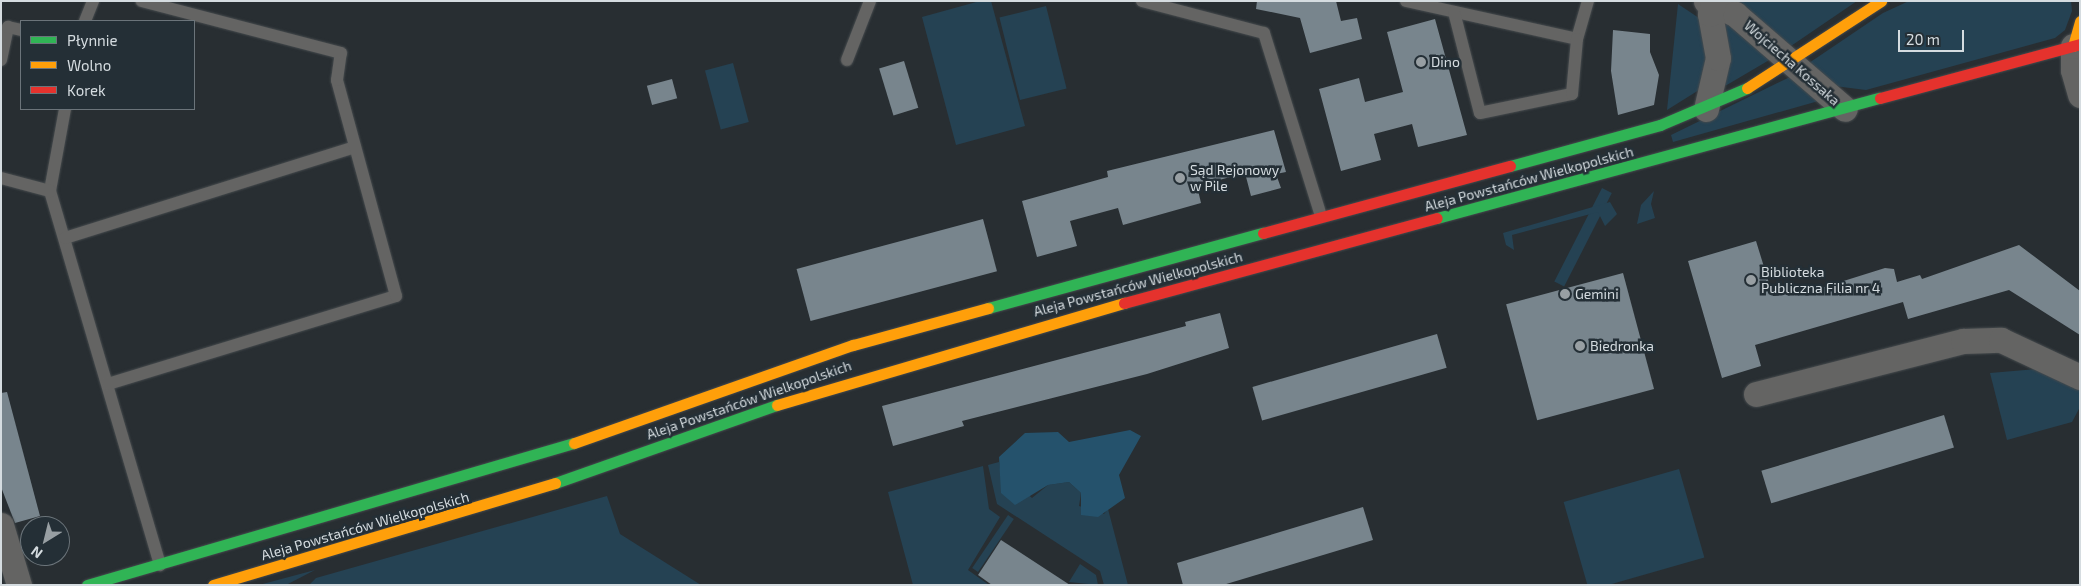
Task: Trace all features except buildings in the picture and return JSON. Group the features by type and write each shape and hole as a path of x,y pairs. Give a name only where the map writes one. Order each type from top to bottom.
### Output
{"main road":[{"name":"Aleja Powstańców Wielkopolskich","path":"87,585 530,458 852,345 1706,109 1790,61 1881,1"},
{"path":"2076,45 2080,21"},
{"name":"Aleja Powstańców Wielkopolskich","path":"213,585 539,489 802,396 959,348 2076,45"}],"street":[{"name":"Wojciecha Kossaka","path":"1711,2 1735,14 1844,109"},
{"name":"Wojciecha Kossaka","path":"1706,109 1718,58 1711,2"},
{"path":"2076,45 2072,70 2080,95"},
{"path":"1756,394 1963,341 2002,340 2080,377"},
{"path":"1,524 19,585"}],"lane":[{"path":"85,20 93,1"},
{"path":"108,384 396,296 337,80 340,52 142,1"},
{"path":"846,60 870,1"},
{"path":"1142,1 1264,33 1321,216"},
{"path":"1406,1 1577,39"},
{"path":"1454,12 1480,113 1572,94 1577,39 1588,1"},
{"path":"1,60 8,27 20,30"},
{"path":"65,110 50,191 160,565"},
{"path":"65,238 355,148"},
{"path":"1,178 50,191"}],"shaded area":[{"path":"980,1 991,1 1025,126 956,145 922,17"},
{"path":"1734,1 1857,1 1788,48"},
{"path":"1909,1 2071,1 2072,11 2065,30 2055,38 1866,90 1834,86 1806,65 1883,13"},
{"path":"1678,4 1702,20 1712,43 1699,90 1667,110"},
{"path":"1046,6 1067,88 1020,100 999,18"},
{"path":"1721,17 1771,59 1720,89 1728,53"},
{"path":"733,63 749,122 721,129 705,71"},
{"path":"1790,77 1822,100 1673,142 1671,135"},
{"path":"1602,188 1612,193 1564,287 1554,282"},
{"path":"1654,191 1651,204 1655,218 1637,224 1641,205"},
{"path":"1610,202 1617,214 1605,226 1598,212 1512,235 1514,250 1506,245 1503,233"},
{"path":"2038,369 2080,390 2080,407 2072,422 2007,440 1990,373"},
{"path":"1130,430 1141,436 1119,475 1125,498 1098,517 1081,515 1081,493 1069,482 1048,485 1015,505 1001,493 999,457 1025,433 1058,432 1069,442"},
{"path":"999,462 1000,469 1032,498 1048,485 1069,482 1081,493 1079,506 1104,514 1108,509 1128,585 1104,585 1100,571 997,504 988,465"},
{"path":"983,466 989,509 1000,517 968,570 989,585 913,585 888,492"},
{"path":"1679,469 1704,557 1608,585 1587,585 1564,502"},
{"path":"607,496 620,534 701,585 309,585 316,578"},
{"path":"1008,515 1014,519 978,572 972,568"},
{"path":"1080,564 1096,575 1098,585 1069,582"},
{"path":"315,570 286,585 259,585"}],"traffic: fast":[{"path":"1510,166 1660,125 1747,88"},
{"path":"1437,218 1880,98"},
{"path":"988,308 1263,233"},
{"path":"555,483 777,405"},
{"path":"87,585 574,443"}],"traffic: slow":[{"path":"1747,88 1881,1"},
{"path":"2073,46 2080,21"},
{"path":"777,405 1124,303"},
{"path":"574,443 853,345 988,308"},
{"path":"213,585 555,483"}],"traffic: jam":[{"path":"1880,98 2080,44"},
{"path":"1263,233 1510,166"},
{"path":"1124,303 1437,218"}],"place":[{"name":"Dino","path":"1421,62"},
{"name":"Sąd Rejonowy w Pile","path":"1180,178"},
{"name":"Biblioteka Publiczna Filia nr 4","path":"1751,280"},
{"name":"Gemini","path":"1565,294"},
{"name":"Biedronka","path":"1580,346"}]}
